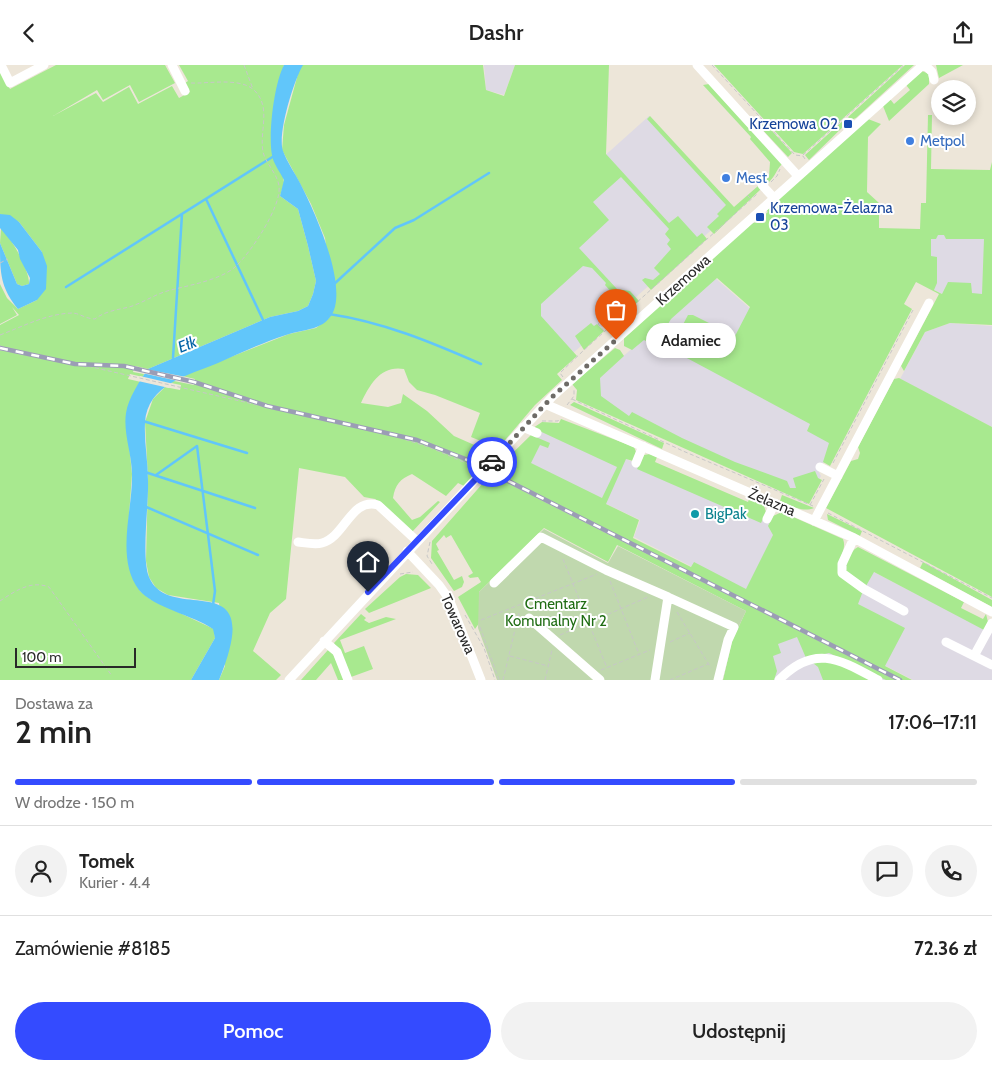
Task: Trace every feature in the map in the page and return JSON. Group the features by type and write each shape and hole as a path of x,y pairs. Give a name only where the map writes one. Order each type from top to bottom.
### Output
{"street":[{"path":"1,65 10,83 44,65"},
{"path":"172,65 185,91"},
{"path":"697,65 798,176"},
{"path":"924,65 932,72 934,80"},
{"name":"Krzemowa","path":"484,471 545,404 924,65"},
{"path":"764,186 774,198"},
{"path":"814,521 929,303"},
{"name":"Żelazna","path":"545,404 854,538 992,612"},
{"path":"523,427 537,433"},
{"path":"636,463 643,446"},
{"path":"824,469 838,476"},
{"path":"289,680 407,551 484,471"},
{"path":"298,542 320,544 328,541 362,505 370,503 378,505 417,541"},
{"path":"767,519 775,503"},
{"path":"494,583 541,537 606,570 734,627 728,640 719,679"},
{"path":"854,538 842,564 842,573 864,589 904,611"},
{"name":"Towarowa","path":"407,551 439,585 449,599 481,680"},
{"path":"655,680 668,597"},
{"path":"529,618 600,680"},
{"path":"974,656 992,623"},
{"path":"324,641 340,657 348,680"},
{"path":"946,642 992,665"},
{"path":"779,680 795,667 820,657 843,661 881,676"}],"path":[{"path":"0,335 47,316 75,313 83,318 95,319 102,313 130,307 170,290 197,284 226,273 238,264 274,213 279,194 277,177 263,151 264,110 253,89 244,65"},
{"path":"712,65 795,155 802,156 811,165"},
{"path":"802,156 904,65"},
{"path":"180,80 193,83 225,82 253,89"},
{"path":"568,383 560,373 751,200 764,186 777,177 779,170 795,155"},
{"path":"747,195 751,200"},
{"path":"0,263 8,259"},
{"path":"605,331 598,323 613,310"},
{"path":"810,505 824,469 912,310"},
{"path":"0,346 80,363 88,367"},
{"path":"0,350 231,397 273,409 397,437 451,456 851,657"},
{"path":"571,399 683,451 820,509 992,598"},
{"path":"431,538 427,556 436,569"},
{"path":"558,545 607,667"},
{"path":"481,620 606,570 639,655"},
{"path":"0,601 32,585 41,584 49,587 112,676"},
{"path":"545,680 555,637 658,593"},
{"path":"677,612 719,679"},
{"path":"503,680 519,613"},
{"path":"465,615 484,648 495,680"},
{"path":"480,627 500,680"},
{"path":"592,673 690,633"},
{"path":"509,656 548,667"},
{"path":"670,680 709,664"},
{"path":"881,676 896,680"}],"shaded area":[{"path":"484,65 515,65 504,95 486,90"},
{"path":"649,116 735,209 545,378 506,346 543,211"},
{"path":"926,210 992,210 992,299 946,296 925,285"},
{"path":"713,276 859,404 828,462 822,463 818,470 821,476 814,488 787,488 635,422 600,397 599,378"},
{"path":"950,323 992,326 992,427 900,379 925,332"},
{"path":"541,429 626,459 771,521 781,539 751,597 634,537 640,520 512,459"},
{"path":"835,552 992,633 992,680 913,680 783,613"},
{"path":"777,624 888,680 764,680"}],"green space":[{"path":"56,65 165,65 175,83 139,102 130,85 103,100 97,90 53,116 96,93 103,102 129,87 138,104 172,86 179,98 190,92 185,83 188,81 179,65 284,65 274,102 284,183 280,196 298,209 308,246 316,281 308,306 298,311 270,317 148,369 135,366 133,372 144,374 143,377 130,374 128,379 141,382 126,414 132,474 127,544 140,591 150,599 214,629 215,638 191,680 0,680 0,325 19,315 12,307 17,315 0,324 0,284 7,298 18,309 37,300 42,252 19,222 0,214 0,71 10,89"},
{"path":"302,65 483,65 486,90 504,96 515,65 609,65 606,154 669,223 678,216 697,237 702,233 707,239 651,290 642,280 645,278 653,280 660,274 654,268 671,249 667,244 670,240 665,234 669,229 621,177 593,202 609,220 579,248 617,289 630,291 639,301 623,315 617,308 619,301 605,285 606,283 592,268 583,266 541,304 541,316 577,356 557,374 562,380 535,405 500,446 493,446 471,437 480,413 417,390 409,382 404,369 389,370 377,377 361,403 388,407 401,403 403,394 427,411 454,436 488,451 492,456 464,486 458,483 446,496 412,474 401,480 395,489 393,498 412,520 420,517 438,501 440,502 412,532 383,504 375,499 364,497 345,477 299,468 286,599 270,613 253,651 281,675 276,680 219,680 225,666 219,603 168,595 156,588 149,577 146,561 148,478 145,422 153,399 165,387 180,390 181,385 171,383 174,381 194,385 195,379 182,376 289,334 316,328 329,318 334,309 325,238 311,204 282,150 284,125"},
{"path":"714,65 903,65 803,154 794,152"},
{"path":"905,65 914,65 856,118 851,120 848,117"},
{"path":"936,65 963,65 939,78"},
{"path":"922,71 929,74 929,84 889,121 883,106 890,99 894,104 910,90 906,85"},
{"path":"709,84 782,164 767,184 764,181 769,177 770,162 750,139 751,137 703,85"},
{"path":"928,115 931,115 931,169 990,170 992,162 992,325 950,323 925,332 904,371 901,366 939,294 916,282 904,304 912,309 830,466 823,462 829,443 807,431 810,424 670,349 688,315 693,315 735,336 750,307 717,278 671,319 655,346 644,340 632,350 624,346 624,337 752,222 754,223 768,212 766,210 868,119 881,124 868,137 867,192 879,203 879,228 920,229 921,203 926,203","holes":["938,235 944,235 946,239 984,239 982,294 972,293 971,283 948,282 942,294 934,290 937,283 937,257 931,256 931,239 936,239"]},
{"path":"650,116 734,207 758,186 761,189 714,234 707,227 719,216 717,214 726,205 647,119"},
{"path":"846,118 849,121 809,160 805,155"},
{"path":"764,122 792,153 788,157 760,127"},
{"path":"1,228 19,255 29,284 22,286 17,284 0,243"},
{"path":"591,323 594,326 597,324 604,331 584,350 575,336"},
{"path":"615,348 620,350 624,356 600,378 601,396 629,416 632,412 682,438 735,462 787,481 790,488 796,488 793,478 815,471 818,478 822,480 809,504 576,400 577,390 572,384"},
{"path":"899,378 992,427 992,597 826,508 851,461 858,459 860,453 858,447 894,379"},
{"path":"574,402 664,443 662,449 570,405"},
{"path":"561,419 634,447 636,452 633,461 626,459 606,504 639,520 633,538 691,567 694,562 746,589 773,535 768,526 773,516 782,512 843,539 844,548 839,565 840,576 863,591 858,604 905,628 885,666 912,680 886,680 829,653 806,658 797,637 778,644 781,653 773,656 777,671 774,680 723,680 732,641 746,611 617,545 608,562 544,528 479,592 480,622 475,629 458,597 481,582 478,577 470,578 468,576 473,573 451,535 446,538 444,535 436,544 439,550 437,551 454,580 462,576 464,582 462,587 454,591 431,558 432,541 491,474 531,435 550,443 548,448 540,445 531,463 602,498 617,467 533,428 542,422 559,423"},
{"path":"650,454 657,457 655,462 748,502 750,497 763,503 766,512 761,523 637,469 644,455"},
{"path":"782,495 814,508 805,510 792,506 780,501"},
{"path":"827,514 862,531 860,536 828,520"},
{"name":"Cmentarz Komunalny Nr 2","path":"544,529 608,563 618,546 746,611 732,641 723,680 497,680 478,628 479,592"},
{"path":"858,547 964,602 961,608 983,619 986,614 988,622 984,630 874,572 866,586 846,571 852,552"},
{"path":"923,562 992,600 992,607 920,568"},
{"path":"406,574 418,575 431,588 369,613 365,609 400,577"},
{"path":"361,614 366,618 364,620 369,623 386,617 396,619 340,640 345,653 364,646 373,669 351,677 334,643"},
{"path":"328,650 332,652 346,680 338,680 331,663 316,680 301,680"},
{"path":"831,660 873,680 823,680 818,667 813,663"}],"water":[{"path":"284,65 303,65 295,82 284,120 282,133 283,151 306,196 327,246 335,281 336,297 334,310 326,322 320,326 268,341 183,377 161,390 153,399 148,410 145,423 148,490 145,544 149,577 160,591 176,597 210,602 224,608 232,620 231,643 219,680 191,680 215,638 213,629 164,607 146,596 139,590 132,577 128,563 127,533 132,474 125,421 126,413 138,384 148,369 270,317 298,311 308,306 316,281 308,246 298,209 280,196 284,180 274,161 271,146 271,122 275,96 280,73"},
{"path":"0,214 10,215 19,222 42,252 47,266 46,289 37,300 18,309 4,286 2,279 0,243 17,284 22,286 29,284 30,278 20,259 18,250 0,228"}],"pier":[{"path":"145,369 186,377 178,381 142,373"},
{"path":"140,376 174,384 169,388 138,381"}],"waterway":[{"path":"66,287 274,156"},
{"path":"333,285 395,228 414,220 489,173"},
{"path":"206,199 264,322"},
{"name":"Ełk","path":"173,358 182,214"},
{"path":"329,314 388,328 481,364"},
{"path":"143,421 247,453"},
{"path":"156,475 197,446 215,591 213,605"},
{"path":"145,472 255,508"},
{"path":"144,506 258,555"}],"railway":[{"path":"0,348 75,364 124,366 194,382 267,406 417,440 463,458 900,680"}],"way so far":[{"path":"492,462 552,397 616,340"}],"place":[{"name":"Krzemowa 02","path":"848,124"},
{"name":"Metpol","path":"910,141"},
{"name":"Mest","path":"726,178"},
{"name":"Krzemowa-Żelazna 03","path":"760,217"},
{"name":"Adamiec","path":"616,340"},
{"name":"BigPak","path":"695,514"}],"route":[{"path":"368,592 492,462"}]}
